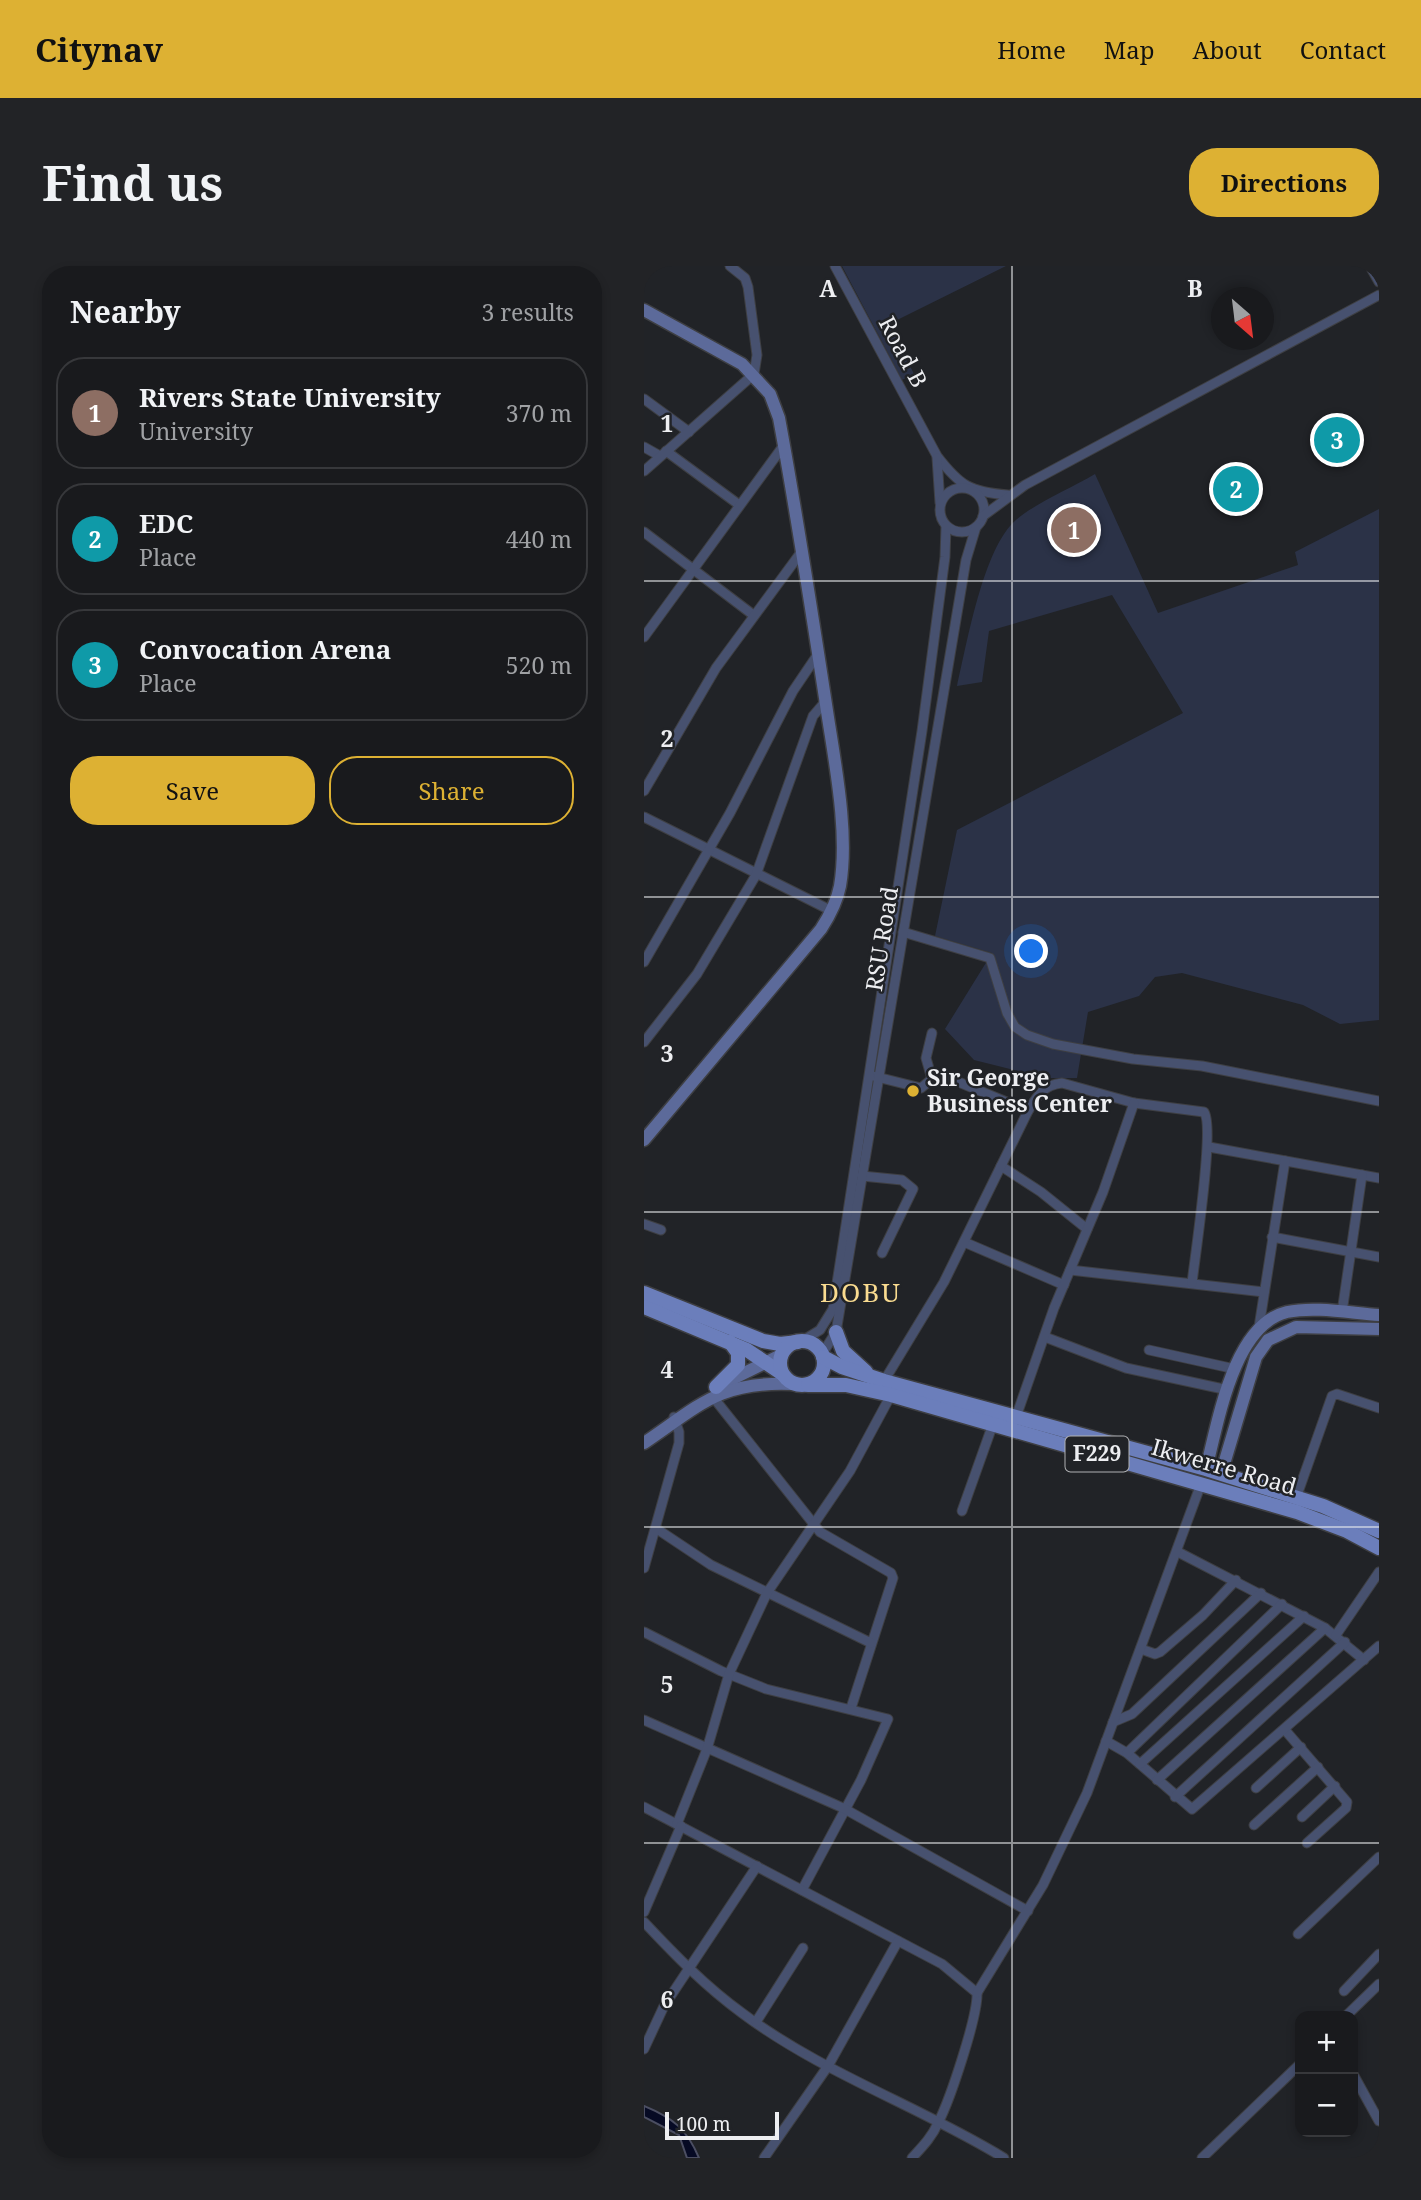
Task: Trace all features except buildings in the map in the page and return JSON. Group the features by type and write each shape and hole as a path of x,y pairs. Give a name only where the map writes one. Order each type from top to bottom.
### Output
{"main road":[{"path":"644,1293 763,1341 780,1344 800,1341"},
{"path":"644,1307 730,1342 768,1363 787,1379"},
{"path":"836,1332 843,1351 880,1379"},
{"path":"787,1379 781,1355 785,1349 800,1341"},
{"name":"F229","path":"800,1341 816,1346 823,1356"},
{"path":"715,1392 738,1365 737,1353 730,1342"},
{"path":"808,1385 823,1371 823,1356"},
{"name":"Ikwerre Road","path":"823,1356 880,1379 1206,1469 1296,1497 1379,1531"},
{"name":"F229","path":"787,1379 808,1385"},
{"name":"Ikwerre Road","path":"808,1385 846,1385 993,1424 1332,1524 1379,1548"}],"street":[{"path":"644,471 754,374 757,355 748,287 745,278 730,266"},
{"name":"Road B","path":"835,266 937,456"},
{"path":"1370,266 1379,282"},
{"path":"937,456 940,508 946,526 964,533 976,527 984,516 1008,495 1379,295"},
{"path":"644,310 714,347 754,374 770,394 779,418 825,702 836,778 841,844 841,884 832,911 821,929 644,1140"},
{"path":"644,399 689,432"},
{"path":"644,637 738,504 784,445"},
{"path":"644,447 663,453 738,504"},
{"path":"937,456 953,476 980,497 984,516"},
{"path":"940,508 950,492 969,489 1008,495"},
{"name":"RSU Road","path":"823,1356 836,1332 862,1176 945,557 946,526"},
{"name":"RSU Road","path":"800,1341 820,1330 833,1309 903,932 966,560 976,527"},
{"path":"644,532 752,614"},
{"path":"644,791 716,668 752,614 802,551"},
{"path":"644,962 708,850 793,691 818,654"},
{"path":"644,1042 697,974 756,875 813,716 825,702"},
{"path":"644,817 832,911"},
{"path":"903,932 990,958 1007,1013 1015,1027 1027,1035 1079,1049 1202,1066 1379,1101"},
{"path":"932,1033 926,1058 932,1079"},
{"path":"875,1076 921,1088 932,1079 949,1078 1028,1111"},
{"path":"880,1379 944,1282 1028,1111 1041,1091 1050,1084 1062,1083 1135,1102 1204,1112 1209,1118 1209,1147 1201,1194 1192,1283"},
{"path":"1016,1417 1135,1102"},
{"path":"1209,1147 1379,1178"},
{"path":"1206,1469 1235,1369 1241,1353 1259,1327 1285,1161"},
{"path":"1001,1166 1041,1192 1087,1229"},
{"path":"1342,1312 1362,1175"},
{"path":"862,1176 902,1180 913,1189 882,1253"},
{"path":"644,1224 661,1230"},
{"path":"1272,1237 1379,1257"},
{"path":"964,1242 1064,1284"},
{"path":"1070,1270 1144,1281 1192,1283 1264,1292"},
{"path":"1259,1327 1287,1312 1379,1315"},
{"path":"1221,1475 1256,1357 1268,1340 1296,1327 1319,1325 1379,1329"},
{"path":"1045,1337 1126,1368 1228,1390"},
{"path":"1149,1350 1235,1369"},
{"path":"644,1436 781,1355"},
{"path":"715,1392 787,1379"},
{"path":"715,1392 813,1524 830,1541 891,1573 893,1578 851,1708"},
{"path":"1296,1497 1332,1396 1337,1394 1379,1408"},
{"path":"644,1912 707,1749 730,1674 767,1594 850,1471 891,1395"},
{"path":"644,1443 674,1419"},
{"path":"644,1568 679,1443 674,1419"},
{"path":"961,1511 993,1424"},
{"path":"912,2158 928,2142 939,2122 972,2020 977,1993 1028,1911 1087,1793 1201,1484"},
{"path":"657,1529 711,1565 871,1643"},
{"path":"1178,1552 1325,1628 1364,1660"},
{"path":"1336,1635 1379,1572"},
{"path":"1141,1649 1160,1653 1236,1580"},
{"path":"1113,1722 1124,1720 1132,1714 1261,1593"},
{"path":"1127,1753 1282,1604"},
{"path":"1140,1764 1304,1616"},
{"path":"1157,1780 1325,1628"},
{"path":"644,1632 730,1674 791,1696 886,1717 888,1723 802,1890"},
{"path":"1175,1797 1345,1642"},
{"path":"1106,1741 1127,1753 1192,1810 1379,1646"},
{"path":"644,1720 843,1808 1028,1911"},
{"path":"1286,1730 1344,1796 1346,1808 1307,1843"},
{"path":"1256,1788 1301,1747"},
{"path":"1254,1825 1318,1767"},
{"path":"1302,1817 1335,1786"},
{"path":"644,1807 942,1964 977,1993"},
{"path":"1297,1934 1379,1857"},
{"path":"644,2049 664,2006 757,1866"},
{"path":"644,1922 689,1970 756,2022 828,2066 1004,2158"},
{"path":"764,2158 828,2066 898,1941"},
{"path":"756,2022 803,1948"},
{"path":"1343,1991 1379,1954"},
{"path":"1351,2011 1379,1984"},
{"path":"1202,2158 1295,2069"},
{"path":"1358,2083 1379,2121"}],"shaded area":[{"path":"842,266 1006,266 889,324 914,374 902,380"},
{"path":"1095,474 1158,613 1298,565 1295,552 1379,509 1379,1020 1340,1024 1303,1005 1182,973 1155,977 1139,996 1088,1012 1077,1078 1046,1078 974,1060 945,1029 992,953 935,936 957,830 1183,713 1112,595 989,631 982,682 957,686 985,574 1004,533 1034,507"},
{"path":"644,2106 678,2126 699,2158 687,2158 679,2135 644,2117"}],"place":[{"name":"Convocation Arena","path":"1337,440"},
{"name":"EDC","path":"1236,489"},
{"name":"Rivers State University","path":"1074,530"},
{"name":"Sir George Business Center","path":"913,1091"}],"district":[{"name":"DOBU","path":"861,1293"}]}
